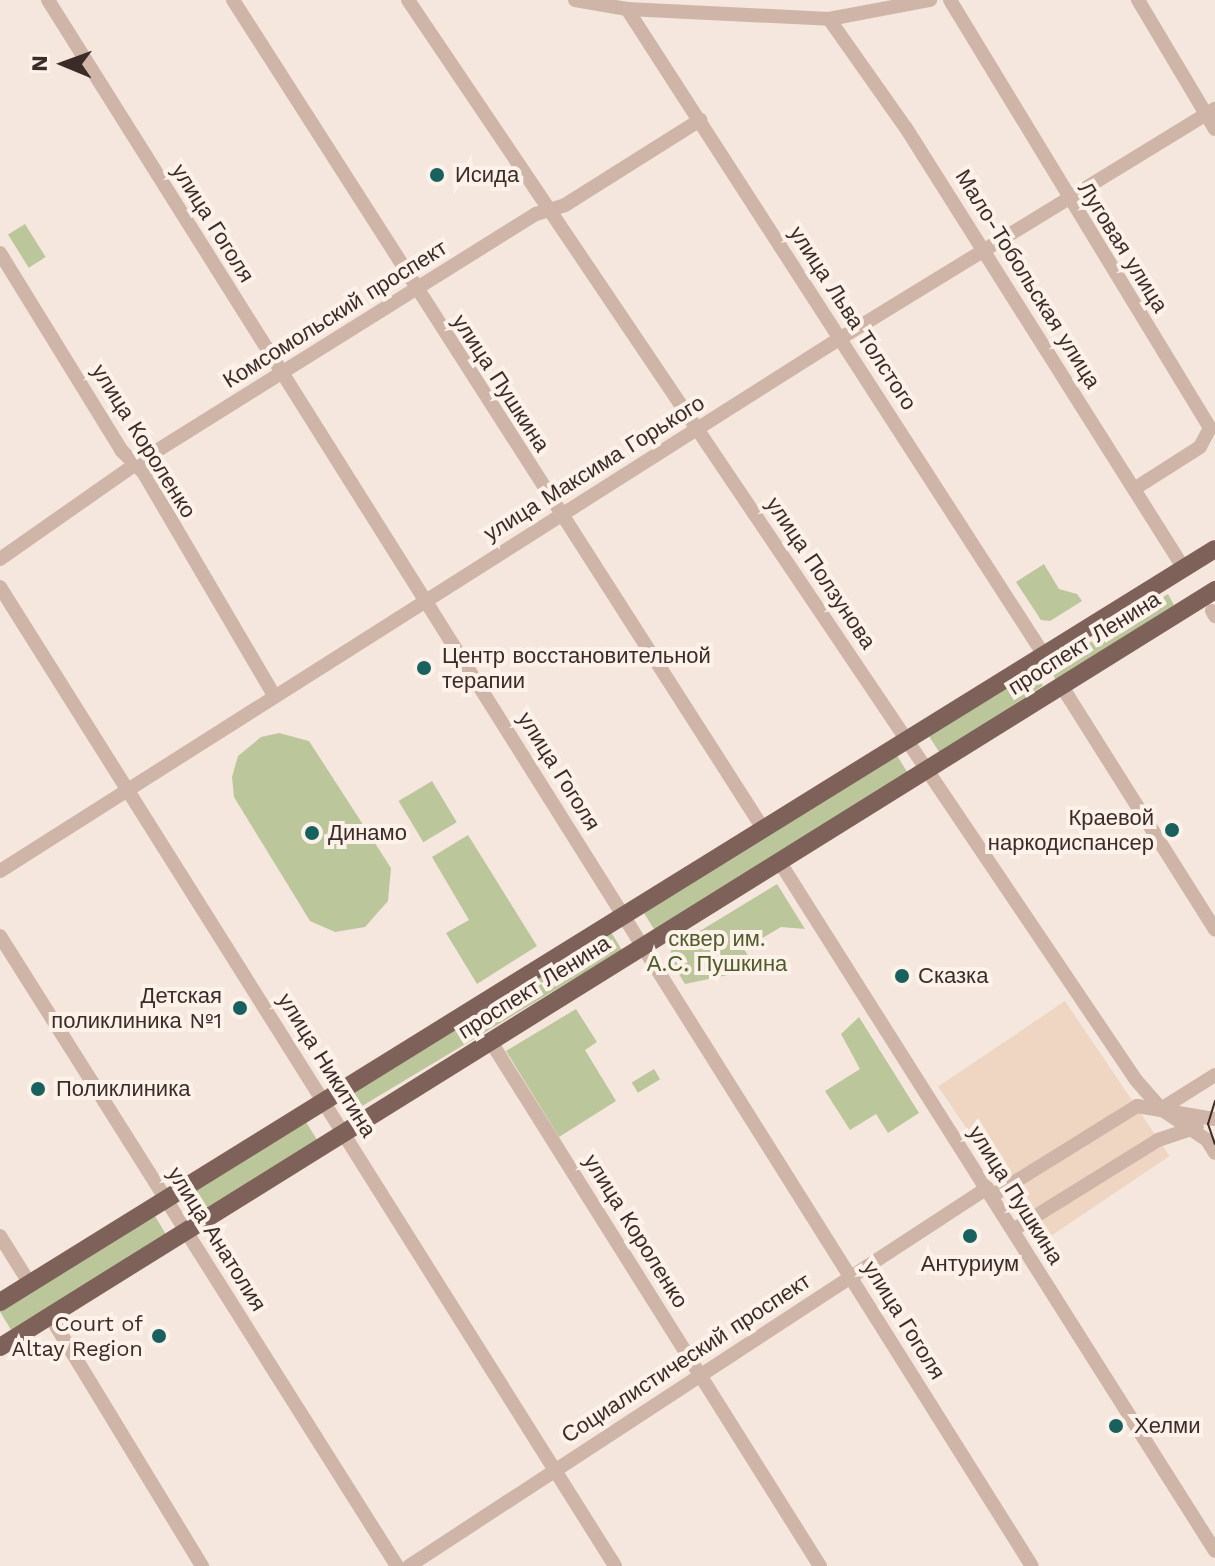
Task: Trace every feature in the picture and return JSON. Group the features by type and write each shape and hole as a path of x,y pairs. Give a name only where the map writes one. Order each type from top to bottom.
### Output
{"main road":[{"name":"проспект Ленина","path":"0,1302 162,1193 324,1100 1042,652 1215,549"},
{"path":"1183,567 1211,604"},
{"name":"проспект Ленина","path":"0,1347 1061,685 1211,604"}],"street":[{"name":"улица Гоголя","path":"48,0 1032,1566"},
{"name":"улица Пушкина","path":"233,0 559,516 762,827"},
{"name":"улица Ползунова","path":"408,0 1136,1080 1161,1109 1190,1129 1215,1153"},
{"path":"575,0 627,9 829,19 930,0"},
{"name":"Луговая улица","path":"950,0 1066,198 1210,428 1200,447 1134,489"},
{"path":"1138,0 1211,111 1215,129"},
{"name":"улица Льва Толстого","path":"627,9 1042,652"},
{"name":"Мало-Тобольская улица","path":"829,19 983,250 1183,567"},
{"name":"улица Максима Горького","path":"0,871 841,338 1211,111"},
{"name":"Комсомольский проспект","path":"0,559 134,465 536,214 552,210 700,120"},
{"name":"улица Короленко","path":"0,253 134,465 143,472 274,695"},
{"name":"улица Никитина","path":"0,587 615,1566"},
{"path":"1061,685 1215,930"},
{"name":"улица Пушкина","path":"779,861 1215,1551"},
{"name":"улица Анатолия","path":"0,936 397,1566"},
{"name":"улица Короленко","path":"491,1042 820,1566"},
{"name":"Социалистический проспект","path":"409,1566 850,1276 1137,1106 1161,1109 1215,1075"},
{"path":"1158,1140 1165,1123 1161,1109 1215,1121"},
{"path":"1013,1230 1158,1140 1215,1121"},
{"path":"0,1236 30,1284"},
{"path":"50,1316 202,1566"}],"green space":[{"path":"25,224 46,257 29,268 8,235"},
{"path":"1044,564 1059,589 1077,594 1082,601 1050,621 1041,620 1016,582"},
{"path":"1168,594 1174,605 1056,680 1045,662 1073,653"},
{"path":"1032,669 1043,686 940,753 929,736"},
{"name":"Динамо","path":"279,733 309,741 391,868 388,901 365,927 335,932 310,921 234,797 232,777 238,756 261,737"},
{"path":"896,754 908,773 655,931 643,912"},
{"path":"432,781 457,822 423,842 399,801"},
{"path":"468,835 537,946 477,984 446,933 469,920 432,857"},
{"name":"сквер им. А.С. Пушкина","path":"777,884 805,929 781,927 744,949 756,969 685,984 669,958 672,948"},
{"path":"611,932 622,950 348,1114 338,1096"},
{"path":"576,1009 597,1042 585,1050 616,1101 559,1137 506,1051"},
{"path":"859,1017 919,1113 888,1133 876,1114 850,1130 825,1091 860,1069 841,1034"},
{"path":"654,1069 660,1079 638,1093 632,1082"},
{"path":"306,1122 319,1143 202,1216 189,1195"},
{"path":"155,1216 167,1236 11,1329 0,1309"}],"shaded area":[{"path":"1065,1001 1170,1156 1043,1242 938,1087"}],"tram line":[{"path":"1215,1101 1208,1124 1215,1144"}],"place":[{"name":"Исида","path":"437,175"},
{"name":"Центр восстановительной терапии","path":"424,668"},
{"name":"Краевой наркодиспансер","path":"1172,830"},
{"name":"Динамо","path":"312,833"},
{"name":"Сказка","path":"902,976"},
{"name":"Детская поликлиника №1","path":"240,1008"},
{"name":"Поликлиника","path":"38,1089"},
{"name":"Антуриум","path":"970,1236"},
{"name":"Court of Altay Region","path":"159,1336"},
{"name":"Хелми","path":"1116,1426"}]}
